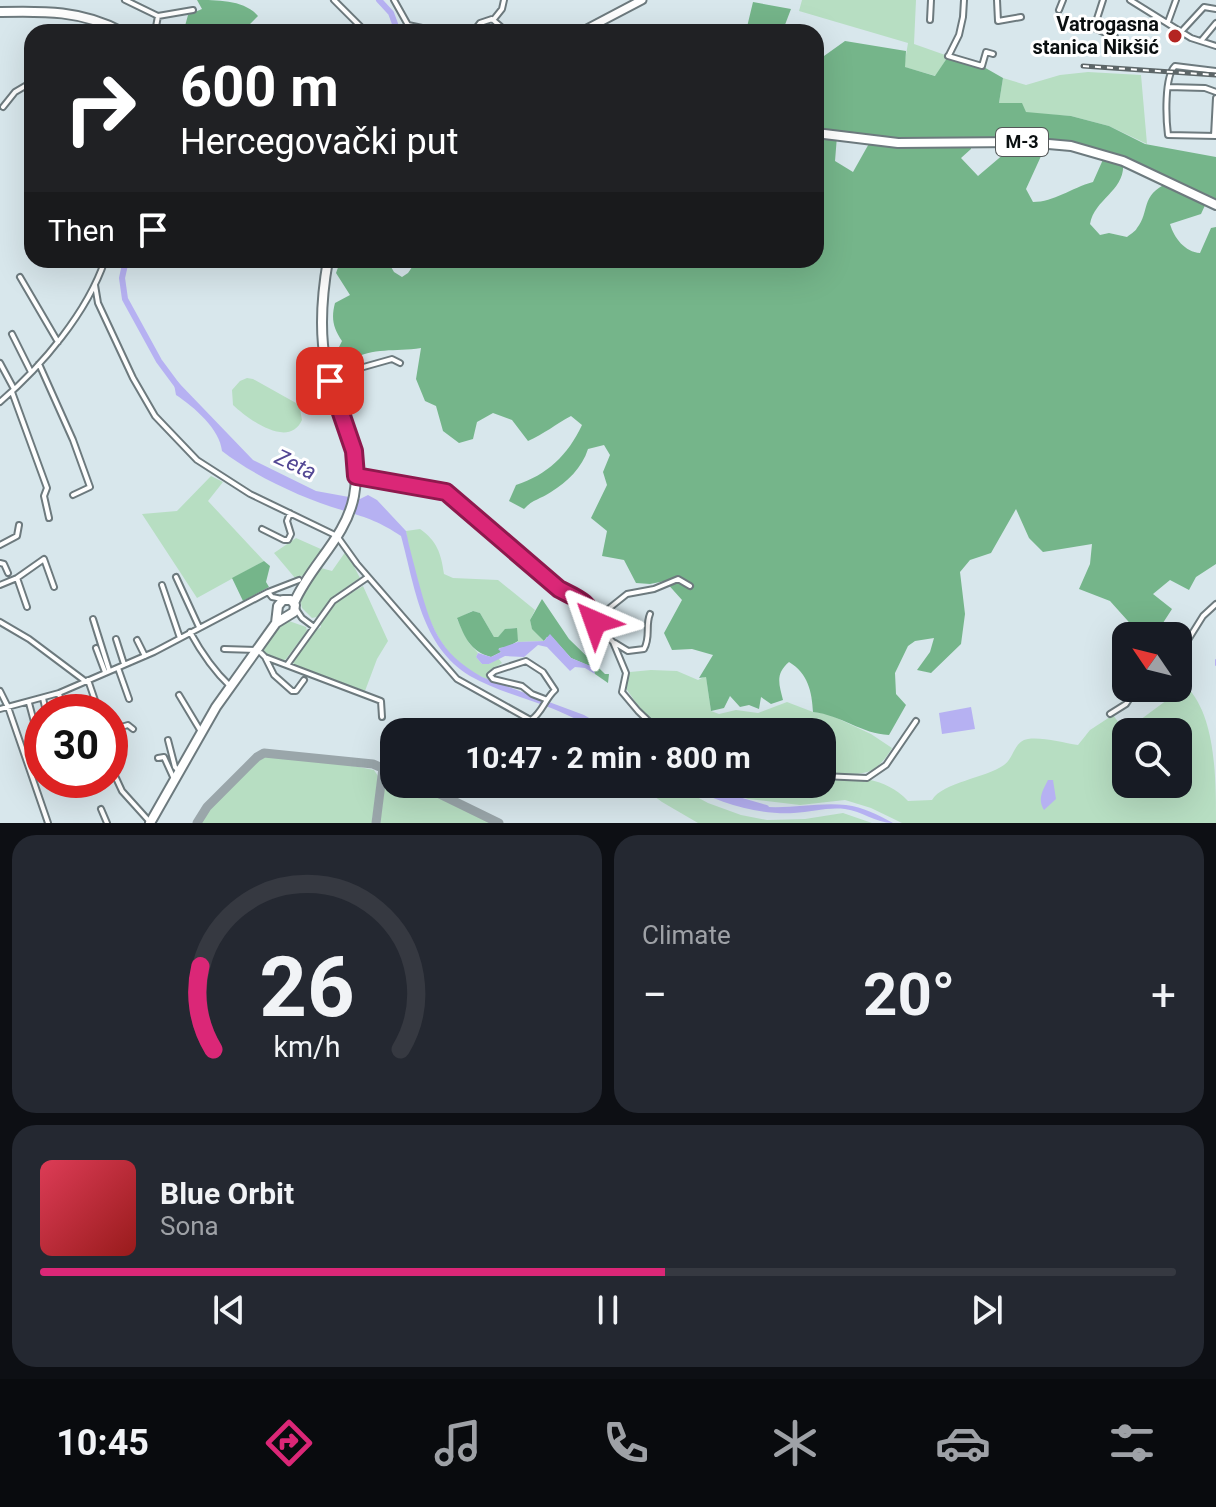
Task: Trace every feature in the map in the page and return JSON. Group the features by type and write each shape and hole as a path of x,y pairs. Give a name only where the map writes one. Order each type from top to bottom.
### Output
{"main road":[{"path":"596,24 642,0"},
{"path":"0,12 69,13 104,24"},
{"name":"M-3","path":"824,134 897,143 1032,142 1075,146 1129,164 1216,205"},
{"path":"150,823 230,686 261,653 299,585 347,519 356,480 354,451 330,381 322,331 327,268"}],"street":[{"path":"125,0 158,16 193,10"},
{"path":"334,0 358,24"},
{"path":"394,0 407,24"},
{"path":"479,24 494,19 502,9 504,0"},
{"path":"930,20 931,0"},
{"path":"964,0 959,35 948,55 982,66 986,52 993,54"},
{"path":"997,0 998,21 1021,17"},
{"path":"1059,10 1063,0"},
{"path":"1103,0 1094,28 1115,37"},
{"path":"1130,0 1168,22 1180,33 1216,46"},
{"path":"1168,22 1176,0"},
{"path":"1196,0 1204,7 1216,9"},
{"path":"1180,33 1204,7"},
{"path":"156,24 158,16"},
{"path":"494,19 499,24"},
{"path":"1201,41 1216,23"},
{"path":"1168,87 1205,88 1216,95 1215,136 1168,134 1168,87 1169,72 1175,66 1216,71"},
{"path":"3,107 15,92 24,87"},
{"path":"0,402 58,342 95,285 102,268"},
{"path":"20,277 58,342"},
{"path":"95,285 98,303 133,378 155,416 181,445 225,480 337,536 368,577 457,679 527,718"},
{"path":"84,301 98,303"},
{"path":"12,334 31,372"},
{"path":"330,381 392,359 400,363"},
{"path":"0,363 47,488 44,496 49,518"},
{"path":"39,364 89,485 88,490 73,495"},
{"path":"356,480 446,492 559,589 580,598 597,626 613,642 628,651 644,649 650,631 647,622 650,614"},
{"path":"262,529 288,540 291,534 287,521 290,513"},
{"path":"0,545 17,536 19,525"},
{"path":"0,585 17,578 44,559 54,587"},
{"path":"0,563 4,564 8,573"},
{"path":"176,577 199,627"},
{"path":"287,666 333,601 368,577"},
{"path":"17,578 27,607"},
{"path":"593,615 602,614 627,594 654,589 678,579 690,586"},
{"path":"162,585 180,638"},
{"path":"56,694 145,656 270,595 299,585"},
{"path":"270,595 314,627"},
{"path":"1192,634 1203,616 1216,604"},
{"path":"286,607 302,618"},
{"path":"93,619 107,671"},
{"path":"0,622 86,680 92,694"},
{"path":"190,632 206,660 215,666 230,686"},
{"path":"116,639 124,664"},
{"path":"137,640 145,656"},
{"path":"613,642 626,673 622,692 645,718"},
{"path":"96,648 107,671"},
{"path":"224,649 261,653 287,666 381,701 382,717"},
{"path":"261,653 274,675 292,691 296,691 304,680"},
{"path":"533,718 555,688 543,672 528,662 520,662 490,675 493,679 522,686 545,700"},
{"path":"118,667 129,699"},
{"path":"0,691 48,823"},
{"path":"179,695 201,732"},
{"path":"1110,714 1127,702"},
{"path":"0,709 24,704"},
{"path":"836,777 867,778 886,765 916,721"},
{"path":"128,725 133,729"},
{"path":"168,740 177,775"},
{"path":"158,758 164,757 177,775"},
{"path":"128,798 150,823"},
{"path":"101,809 107,823"}],"green space":[{"path":"197,0 230,2 246,7 258,16 250,24 186,24 188,15 202,9"},
{"path":"802,0 916,0 914,44 948,56 936,76 904,67 908,43 799,11"},
{"path":"753,2 791,9 785,24 748,24"},
{"path":"845,41 906,51 905,67 935,76 949,55 982,66 1003,78 999,103 1022,103 1026,112 1071,116 1109,126 1145,144 1216,157 1216,205 1207,201 1201,214 1170,224 1181,243 1200,253 1211,228 1216,227 1216,564 1196,577 1189,590 1170,580 1153,594 1172,609 1164,622 1129,622 1110,601 1079,589 1090,564 1092,544 1043,552 1029,538 1016,509 991,553 970,560 960,572 965,614 961,644 931,673 917,670 930,652 934,638 915,641 908,646 895,673 896,694 906,705 889,735 813,712 808,684 801,672 789,662 780,675 783,700 771,704 761,697 759,709 749,705 740,707 730,696 724,708 711,711 706,677 699,678 713,655 692,649 672,650 664,633 682,600 665,581 636,583 624,560 602,556 607,531 591,518 607,485 603,472 610,455 604,445 588,449 568,479 524,509 509,501 516,485 547,470 570,446 582,425 571,416 528,441 512,420 493,413 477,422 473,439 459,443 443,431 436,406 425,401 416,379 421,348 376,352 350,360 339,347 342,341 333,318 335,303 350,295 336,273 338,268 392,268 402,277 411,268 824,268 824,56","holes":["837,136 871,140 853,172 835,161","1018,142 978,176 961,158 971,149 971,143","1052,143 1105,155 1093,182 1048,200 1033,202 1026,189 1042,154","1123,162 1168,183 1149,198 1141,222 1127,237 1109,233 1100,235 1090,224 1098,207 1120,180"]},
{"path":"1088,72 1141,75 1147,144 1109,126 1071,116 1026,113 999,103 1003,78 1026,85 1060,75"},
{"path":"247,378 296,403 302,420 296,428 288,432 269,429 233,405 232,390"},
{"path":"211,476 223,482 208,501 264,561 197,598 142,514 177,511"},
{"path":"420,529 437,548 444,574 453,578 498,580 535,610 530,620 532,628 544,641 518,642 516,628 506,629 494,637 480,613 472,611 457,619 469,643 478,653 476,657 482,664 489,664 498,658 502,663 487,673 489,680 469,670 453,656 440,640 423,602 406,531"},
{"path":"296,538 323,550 308,574 295,578 274,553"},
{"path":"346,551 360,578 335,595 317,617 312,618 302,608 300,598 321,568 332,571"},
{"path":"264,561 270,566 266,582 269,587 243,601 232,578"},
{"path":"363,586 388,641 377,659 365,691 294,666 293,661 312,633 321,627 320,622 336,602"},
{"path":"542,599 569,639 605,674 609,674 608,683 595,674 592,667 571,658 553,638 547,637 544,641 532,629 530,620"},
{"path":"473,611 480,613 494,637 505,629 517,628 518,641 499,648 501,652 491,657 478,651 466,638 457,618"},
{"path":"289,621 306,627 307,631 281,662 265,656 262,650 281,623"},
{"path":"677,671 698,680 706,676 711,711 719,714 736,710 758,713 787,702 828,714 871,734 892,748 885,759 870,771 836,773 836,718 649,718 625,687 630,672"},
{"path":"1192,694 1209,731 1216,823 902,823 845,800 800,805 745,798 836,798 836,777 879,782 908,801 932,800 955,784 1004,765 1023,740 1040,739 1078,745 1090,730 1113,715 1112,798 1192,798 1192,718 1143,718 1164,702 1192,702"},
{"path":"265,756 334,762 374,770 378,776 372,823 201,823 208,810"},
{"path":"383,798 439,798 490,823 380,823"},
{"path":"657,798 699,798 741,815 767,820 805,819 843,813 872,823 698,823"}],"shaded area":[{"path":"177,381 253,460 316,491 360,499 368,495 377,500 406,531 423,597 438,637 467,668 482,677 589,718 574,718 470,676 441,649 430,632 416,595 401,536 374,521 297,494 235,460 222,451 205,419 176,395 174,384"},
{"path":"550,634 571,658 593,667 595,674 585,668 575,667 570,671 547,647 538,645 524,657 505,656 489,664 482,664 476,657 478,653 491,657 501,652 498,649 518,642 544,641"},
{"path":"971,707 975,729 942,734 939,713"},
{"path":"1048,780 1053,780 1056,799 1044,810 1041,798"},
{"path":"714,798 731,798 757,806 852,806 893,823 845,809 780,813 752,810"}],"waterway":[{"name":"Zeta","path":"379,0 391,13 395,24"},
{"name":"Zeta","path":"124,268 122,278 125,299 159,361 179,388"},
{"path":"1216,660 1216,665"},
{"name":"Zeta","path":"731,798 766,808"}],"taxiway":[{"path":"197,823 207,807 264,753 380,767"},
{"path":"376,823 380,792"},
{"path":"448,798 499,823"}],"railway":[{"path":"1083,66 1216,75"}],"place":[{"name":"Vatrogasna stanica Nikšić","path":"1175,36"}],"route":[{"path":"330,381 354,451 356,476 446,492 559,589 580,598 595,622"}]}
